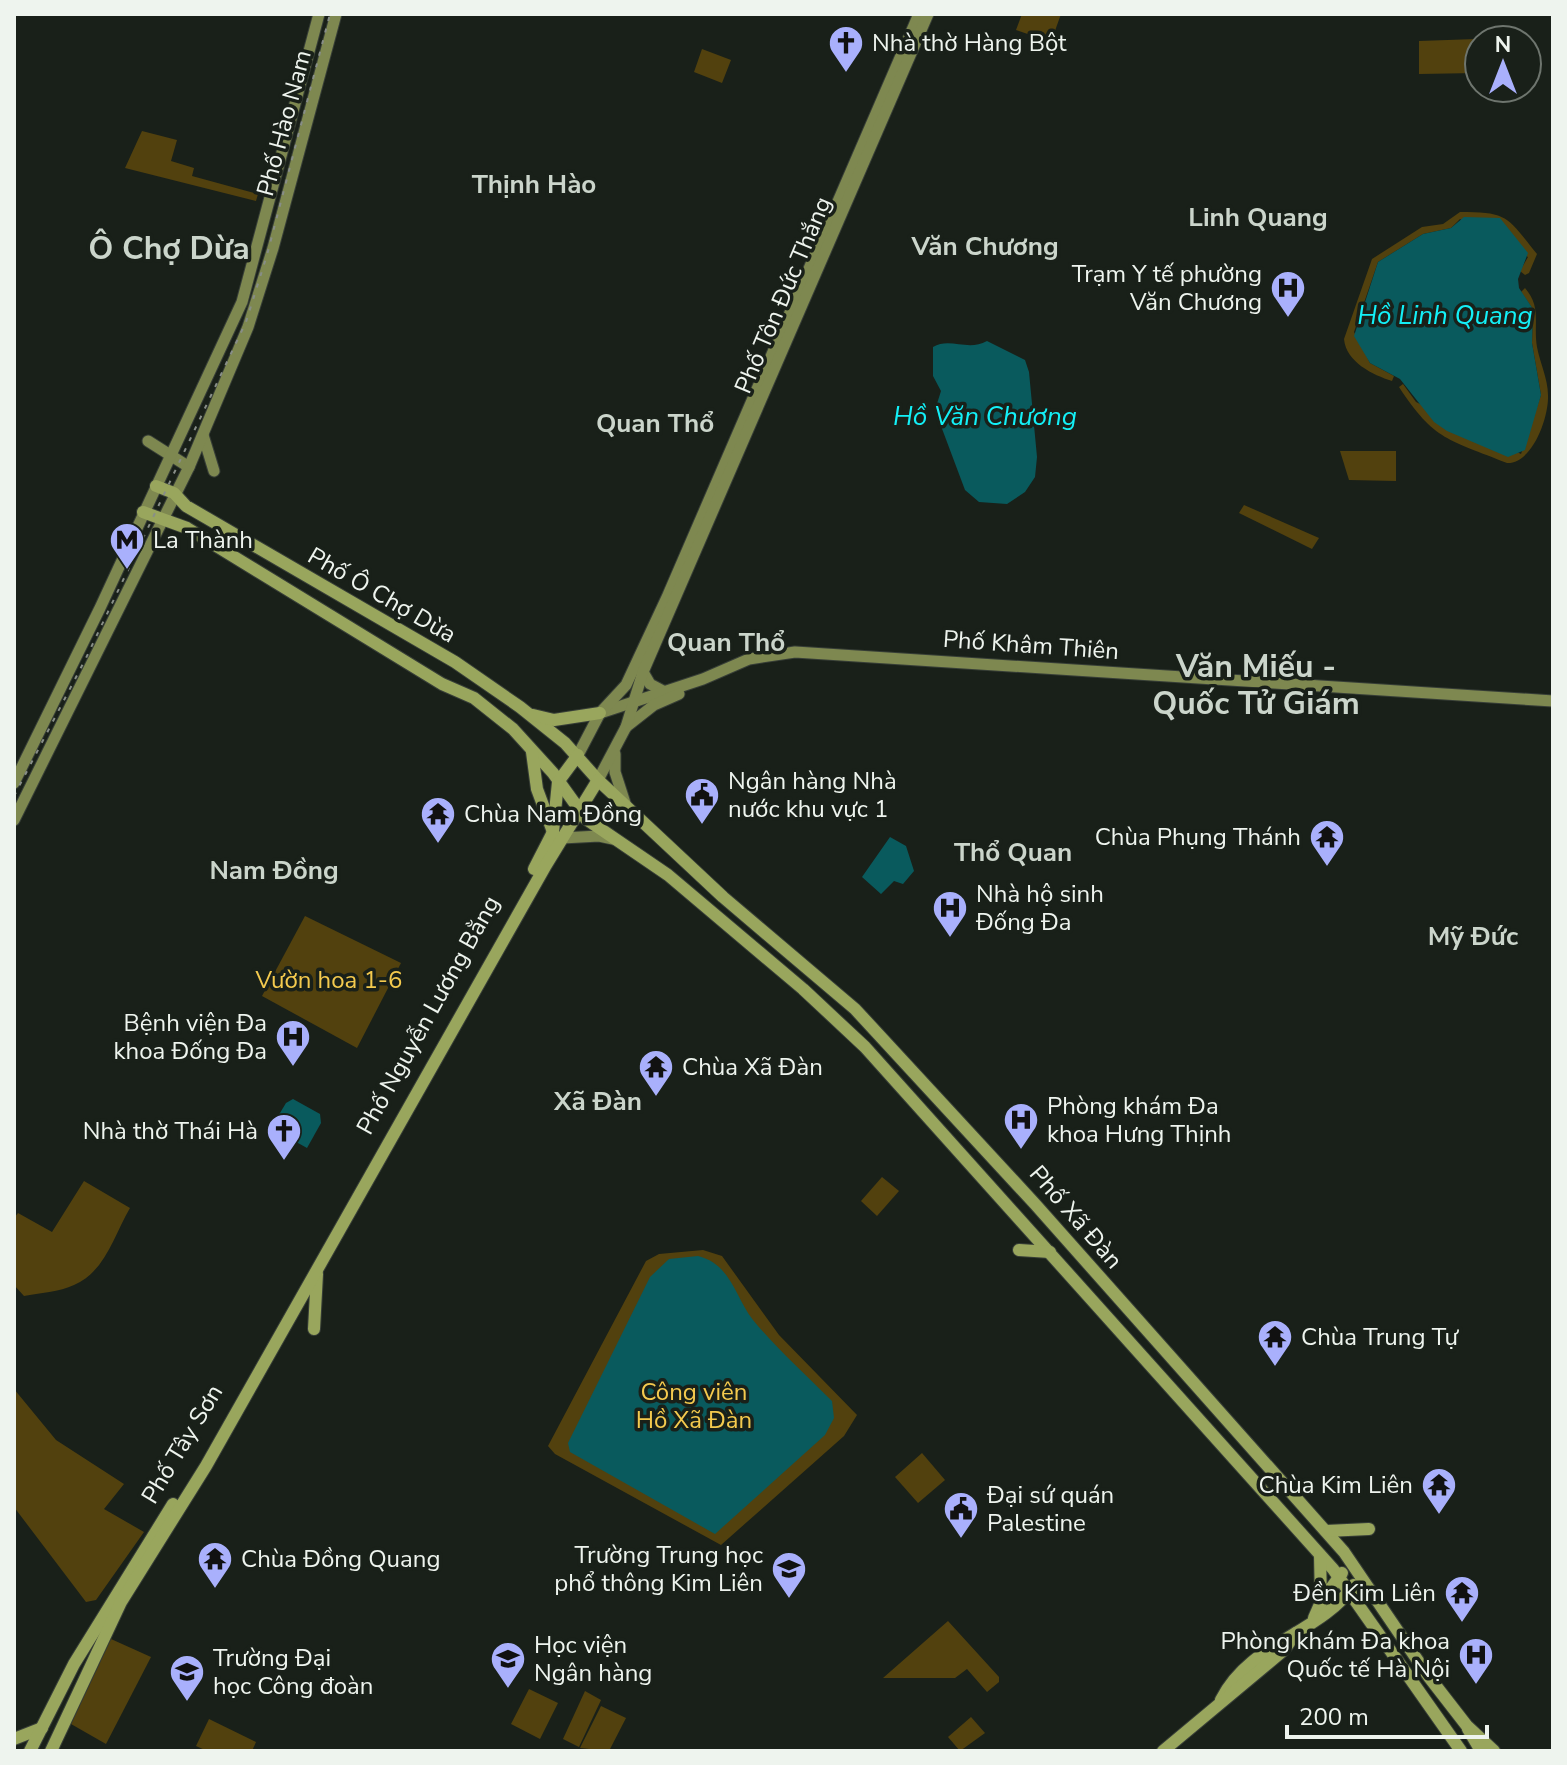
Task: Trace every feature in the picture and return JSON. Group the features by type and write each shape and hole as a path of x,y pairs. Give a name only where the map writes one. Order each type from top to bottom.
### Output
{"main road":[{"name":"Phố Hào Nam","path":"14,783 173,454 242,302 319,14"},
{"name":"Phố Hào Nam","path":"14,820 160,520 191,463 255,309 336,14"},
{"name":"Phố Tôn Đức Thắng","path":"841,206 919,14"},
{"name":"Phố Tôn Đức Thắng","path":"558,782 578,755 600,713 616,699 684,567 928,14"},
{"path":"292,124 305,127"},
{"path":"261,240 274,244"},
{"path":"221,352 235,358"},
{"path":"183,432 159,444 148,441 191,463"},
{"path":"203,435 214,471"},
{"name":"Phố Ô Chợ Dừa","path":"156,486 174,493 186,506 468,673 530,715 578,755"},
{"name":"Phố Ô Chợ Dừa","path":"143,512 187,528 442,684 474,698 513,729 558,782"},
{"name":"Phố Tôn Đức Thắng","path":"580,811 626,727 643,672 684,567"},
{"path":"302,598 311,581"},
{"name":"Phố Khâm Thiên","path":"600,713 631,706 760,656 795,652 1553,701"},
{"path":"643,672 650,684 665,692"},
{"path":"458,690 468,673"},
{"name":"Phố Khâm Thiên","path":"626,727 654,705 703,679"},
{"path":"65,681 79,687"},
{"path":"616,699 631,706"},
{"path":"530,715 554,720 600,713"},
{"path":"616,749 615,772 625,803"},
{"path":"532,752 540,798 558,835 599,836 619,841"},
{"name":"Phố Xã Đàn","path":"578,755 598,780 723,897 832,988 898,1052 1326,1531 1350,1560 1467,1726 1494,1751"},
{"name":"Phố Xã Đàn","path":"558,782 586,819 637,851 711,910 842,1024 1340,1577 1461,1748"},
{"name":"Phố Nguyễn Lương Bằng","path":"558,782 558,835"},
{"name":"Phố Nguyễn Lương Bằng","path":"315,1266 558,835 580,811"},
{"path":"711,910 723,897"},
{"path":"1019,1250 1050,1252"},
{"path":"314,1329 315,1266"},
{"name":"Phố Tây Sơn","path":"36,1749 141,1560 206,1466 315,1266"},
{"path":"1260,1488 1275,1473"},
{"path":"1326,1531 1369,1529"},
{"path":"1320,1555 1325,1606"},
{"path":"1163,1751 1221,1700 1230,1683 1276,1642 1296,1633 1314,1618 1325,1606 1350,1560"},
{"path":"1325,1606 1350,1591 1361,1576"},
{"path":"1325,1606 1365,1613"},
{"name":"Phố Tây Sơn","path":"36,1749 42,1728 74,1664 91,1650"},
{"name":"Phố Tây Sơn","path":"51,1751 91,1650"},
{"path":"1467,1726 1481,1751"},
{"path":"14,1739 42,1728"},
{"path":"59,1736 63,1751"}],"green space":[{"path":"1022,14 1061,14 1051,42 1016,30"},
{"path":"1463,39 1463,73 1419,74 1419,41"},
{"path":"702,49 731,60 722,83 694,72"},
{"path":"142,131 177,140 171,161 194,168 192,176 258,194 256,201 125,168"},
{"path":"1460,212 1488,213 1512,224 1537,254 1529,273 1525,275 1520,271 1528,257 1460,219 1451,228 1423,234 1378,262 1354,332 1370,363 1394,376 1392,381 1369,371 1355,361 1344,339 1372,259 1422,227 1443,224"},
{"path":"1525,288 1535,309 1537,347 1547,383 1548,405 1542,427 1531,448 1516,461 1507,463 1445,437 1411,405 1399,387 1403,384 1416,402 1521,454 1541,395 1532,343 1533,309 1521,292"},
{"path":"1340,451 1396,451 1396,481 1349,480"},
{"path":"1244,505 1319,538 1312,549 1239,513"},
{"name":"Vườn hoa 1-6","path":"305,916 401,963 357,1048 262,996"},
{"path":"882,1177 899,1191 877,1216 861,1201"},
{"path":"84,1181 130,1208 114,1241 102,1262 85,1279 62,1289 24,1296 14,1285 14,1218 18,1213 52,1232"},
{"name":"Công viên Hồ Xã Đàn","path":"703,1250 722,1256 779,1335 857,1415 844,1436 721,1545 555,1454 548,1446 646,1261 659,1254"},
{"path":"14,1389 56,1440 124,1484 104,1509 144,1532 96,1600 86,1602 14,1507"},
{"path":"922,1453 945,1480 918,1503 895,1477"},
{"path":"948,1621 999,1677 999,1682 987,1692 967,1669 955,1678 883,1678"},
{"path":"111,1639 151,1657 106,1744 71,1724"},
{"path":"529,1689 558,1703 540,1739 511,1724"},
{"path":"585,1691 601,1700 579,1747 563,1739"},
{"path":"601,1706 626,1718 609,1751 580,1748"},
{"path":"971,1717 985,1733 960,1751 948,1737"},
{"path":"209,1719 256,1742 252,1751 207,1751 196,1746"}],"water":[{"name":"Hồ Linh Quang","path":"1464,217 1500,218 1528,253 1518,279 1519,288 1533,309 1532,343 1541,395 1525,450 1508,457 1447,431 1434,422 1400,379 1370,363 1354,336 1378,262 1423,234 1451,228"},
{"name":"Hồ Văn Chương","path":"987,341 1025,360 1029,372 1037,457 1035,477 1025,492 1007,504 979,502 965,490 935,410 941,391 933,376 933,347 946,343 973,345"},
{"path":"890,837 906,846 914,871 903,884 894,881 881,894 862,877"},
{"path":"293,1099 320,1114 321,1123 307,1148 271,1128 286,1103"},
{"name":"Công viên Hồ Xã Đàn","path":"698,1256 718,1266 753,1320 832,1401 834,1418 825,1435 715,1534 570,1452 568,1443 650,1277 669,1259"}],"railway":[{"path":"14,796 86,658 246,322 267,255 330,14"}],"place":[{"name":"Nhà thờ Hàng Bột","path":"846,74"},
{"name":"Trạm Y tế phường Văn Chương","path":"1288,319"},
{"name":"La Thành","path":"127,571"},
{"name":"Ngân hàng Nhà nước khu vực 1","path":"702,826"},
{"name":"Chùa Nam Đồng","path":"438,845"},
{"name":"Chùa Phụng Thánh","path":"1327,868"},
{"name":"Nhà hộ sinh Đống Đa","path":"950,939"},
{"name":"Bệnh viện Đa khoa Đống Đa","path":"293,1068"},
{"name":"Chùa Xã Đàn","path":"656,1098"},
{"name":"Phòng khám Đa khoa Hưng Thịnh","path":"1021,1151"},
{"name":"Nhà thờ Thái Hà","path":"284,1162"},
{"name":"Chùa Trung Tự","path":"1275,1368"},
{"name":"Chùa Kim Liên","path":"1439,1516"},
{"name":"Đại sứ quán Palestine","path":"961,1540"},
{"name":"Chùa Đồng Quang","path":"215,1590"},
{"name":"Trường Trung học phổ thông Kim Liên","path":"789,1600"},
{"name":"Đền Kim Liên","path":"1462,1624"},
{"name":"Phòng khám Đa khoa Quốc tế Hà Nội","path":"1476,1686"},
{"name":"Học viện Ngân hàng","path":"508,1690"},
{"name":"Trường Đại học Công đoàn","path":"187,1703"}],"district":[{"name":"Thịnh Hào","path":"534,184"},
{"name":"Linh Quang","path":"1258,217"},
{"name":"Văn Chương","path":"985,246"},
{"name":"Ô Chợ Dừa","path":"169,248"},
{"name":"Quan Thổ","path":"655,423"},
{"name":"Quan Thổ","path":"726,642"},
{"name":"Văn Miếu - Quốc Tử Giám","path":"1256,684"},
{"name":"Thổ Quan","path":"1013,852"},
{"name":"Nam Đồng","path":"274,870"},
{"name":"Mỹ Đức","path":"1473,936"},
{"name":"Xã Đàn","path":"598,1101"}]}
